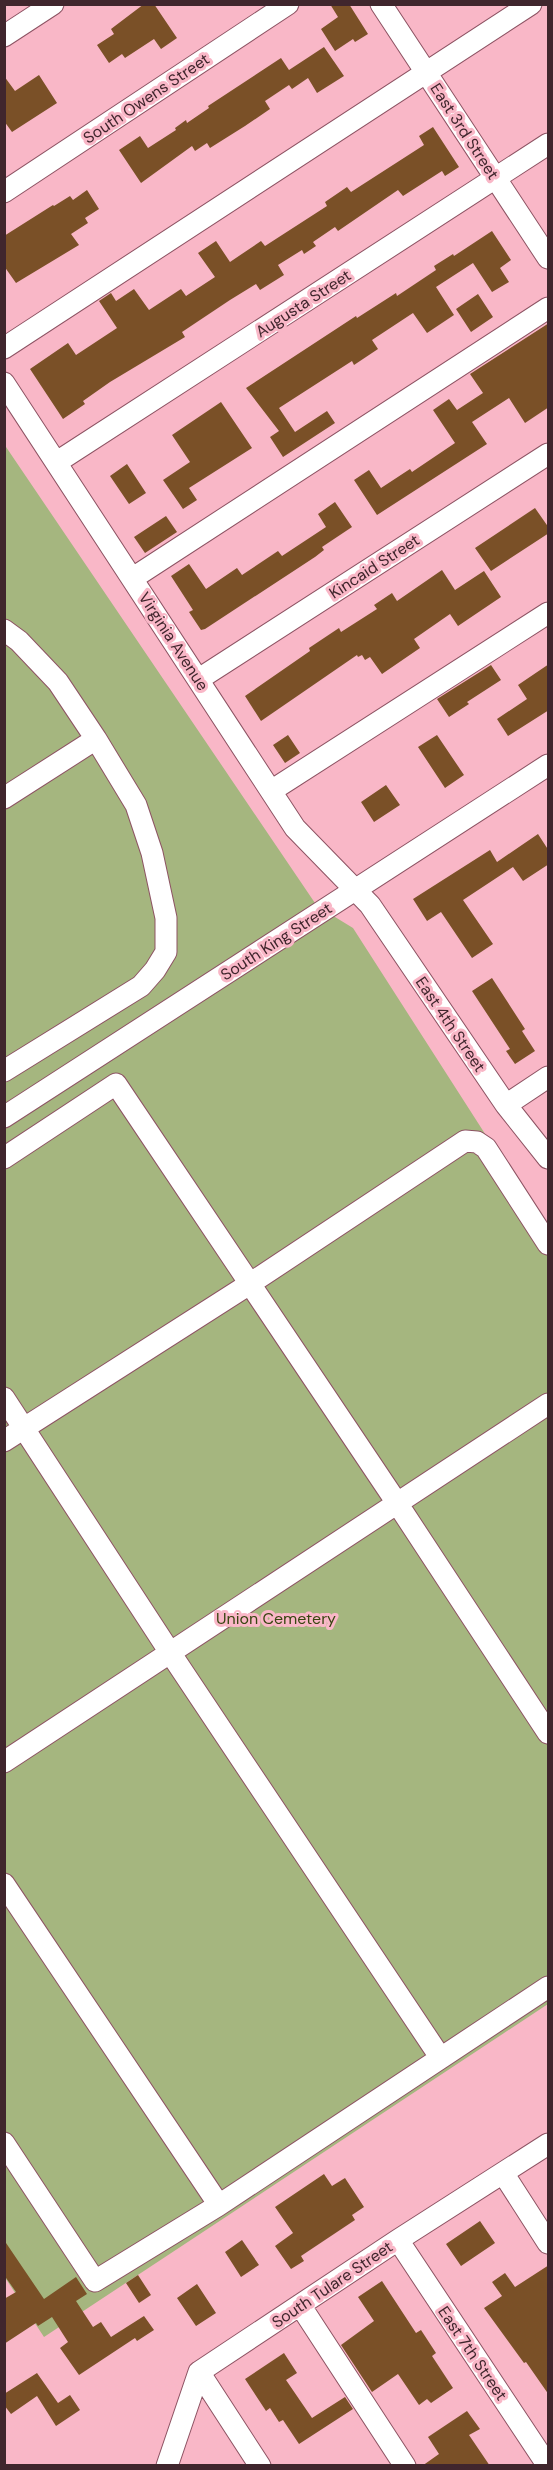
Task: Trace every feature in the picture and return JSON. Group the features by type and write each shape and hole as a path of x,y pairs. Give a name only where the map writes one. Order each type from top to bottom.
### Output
{"street":[{"path":"4,36 53,4"},
{"name":"South Owens Street","path":"4,192 288,4"},
{"name":"East 3rd Street","path":"381,4 549,258"},
{"path":"4,348 531,4"},
{"name":"Augusta Street","path":"57,462 549,144"},
{"path":"133,578 549,308"},
{"name":"Virginia Avenue","path":"4,384 295,828 355,890"},
{"name":"Kincaid Street","path":"199,679 549,454"},
{"path":"271,791 549,613"},
{"path":"4,630 20,641 58,682 136,805 152,854 166,918 166,952 155,970 141,986 4,1071"},
{"path":"4,798 96,739"},
{"name":"South King Street","path":"4,1117 549,765"},
{"name":"East 4th Street","path":"355,890 370,905 506,1105 549,1158"},
{"path":"506,1105 549,1077"},
{"path":"4,1158 116,1084 398,1503 549,1733"},
{"path":"4,1441 251,1283 465,1141 477,1142 486,1148 549,1244"},
{"path":"4,1398 171,1654 440,2057"},
{"path":"4,1762 549,1404"},
{"path":"4,1884 219,2205"},
{"path":"4,2143 95,2281 219,2205 549,1987"},
{"name":"South Tulare Street","path":"199,2372 398,2240 549,2144"},
{"path":"503,2173 549,2243"},
{"name":"East 7th Street","path":"398,2240 548,2466"},
{"path":"300,2304 405,2466"},
{"path":"167,2466 199,2372"},
{"path":"199,2372 260,2466"}],"green space":[{"name":"Union Cemetery","path":"4,444 317,906 353,928 548,1232 548,2004 44,2337 4,2276"}],"building":[{"path":"144,4 154,4 177,38 161,49 154,39 125,58 122,54 109,63 97,45 114,34 111,29"},
{"path":"330,4 349,4 368,34 355,42 353,39 335,51 321,29 338,17"},
{"path":"324,47 344,76 317,93 308,78 292,89 289,85 265,101 270,109 245,126 210,148 207,143 195,151 192,146 141,183 119,150 140,136 148,148 176,130 175,128 186,120 187,123 209,108 208,106 281,58 289,70"},
{"path":"39,75 57,103 12,132 4,121 4,76 15,91"},
{"path":"433,127 459,167 445,176 442,171 403,196 398,190 338,231 335,227 313,242 316,246 304,254 302,250 278,265 284,275 260,290 256,284 230,300 182,332 185,337 110,382 83,401 85,404 63,419 30,369 68,343 76,355 117,328 99,301 111,293 116,301 134,289 149,310 181,289 186,296 215,277 198,253 216,241 230,262 261,241 265,246 327,206 325,202 347,187 351,192 424,145 419,136"},
{"path":"87,190 99,209 85,218 88,223 71,234 79,245 16,283 4,266 4,236 53,205 70,196 73,200"},
{"path":"492,231 511,260 500,268 509,282 492,292 473,263 436,287 454,315 427,333 413,313 372,340 378,349 354,365 352,361 279,408 295,432 327,411 335,423 283,457 270,437 279,431 246,388 356,316 357,318 396,293 397,296 436,270 434,266"},
{"path":"478,294 493,317 471,332 456,309"},
{"path":"549,323 549,407 525,423 509,398 472,422 487,444 377,515 354,480 369,470 381,488 410,469 412,472 455,443 433,410 449,399 457,410 483,393 470,374"},
{"path":"221,402 252,448 189,488 197,500 183,509 163,480 190,462 172,435"},
{"path":"127,464 146,493 129,504 110,476"},
{"path":"335,502 352,527 322,547 324,550 315,557 201,630 189,612 193,610 171,576 189,564 206,589 237,568 242,575 278,551 282,556 326,527 318,514"},
{"path":"535,508 549,528 549,533 491,571 475,548"},
{"path":"166,516 177,532 145,553 134,537"},
{"path":"442,570 455,590 484,571 501,597 458,626 450,614 414,639 420,648 382,674 370,657 365,660 362,655 358,657 357,655 261,721 245,696 339,628 341,632 377,609 374,605 392,593 397,601"},
{"path":"549,664 549,710 508,736 497,719 527,699 518,685"},
{"path":"491,665 501,680 449,717 437,699"},
{"path":"288,735 300,753 285,763 273,745"},
{"path":"437,735 464,775 445,788 418,747"},
{"path":"386,785 400,805 374,822 361,802"},
{"path":"538,834 549,851 549,864 523,881 513,867 463,900 493,944 472,958 441,912 427,921 413,899 490,850 497,862"},
{"path":"492,978 525,1029 522,1031 535,1051 515,1064 506,1051 510,1049 472,991"},
{"path":"324,2174 332,2186 345,2178 364,2207 352,2215 355,2220 301,2256 304,2261 291,2269 275,2246 293,2233 275,2207"},
{"path":"480,2221 495,2243 461,2266 446,2244"},
{"path":"4,2240 44,2299 76,2277 87,2294 76,2301 93,2327 101,2322 111,2337 144,2316 154,2330 137,2341 135,2338 79,2375 60,2348 68,2342 52,2317 38,2326 36,2323 4,2344 4,2299 16,2292 4,2275"},
{"path":"242,2240 259,2265 241,2277 225,2252"},
{"path":"549,2265 549,2395 484,2308 502,2296 492,2282 505,2273 515,2287"},
{"path":"138,2275 151,2295 139,2303 126,2283"},
{"path":"382,2281 416,2333 421,2330 436,2353 432,2356 453,2388 431,2403 427,2399 419,2405 398,2374 372,2392 341,2345 374,2321 358,2297"},
{"path":"197,2284 216,2313 196,2326 177,2298"},
{"path":"284,2353 297,2373 286,2380 312,2418 345,2397 353,2409 299,2444 283,2420 279,2422 270,2408 266,2411 245,2379"},
{"path":"37,2373 58,2403 70,2395 80,2410 56,2426 37,2396 11,2414 4,2405 4,2394"},
{"path":"467,2411 480,2429 469,2435 490,2466 422,2466 439,2454 428,2437"}]}
